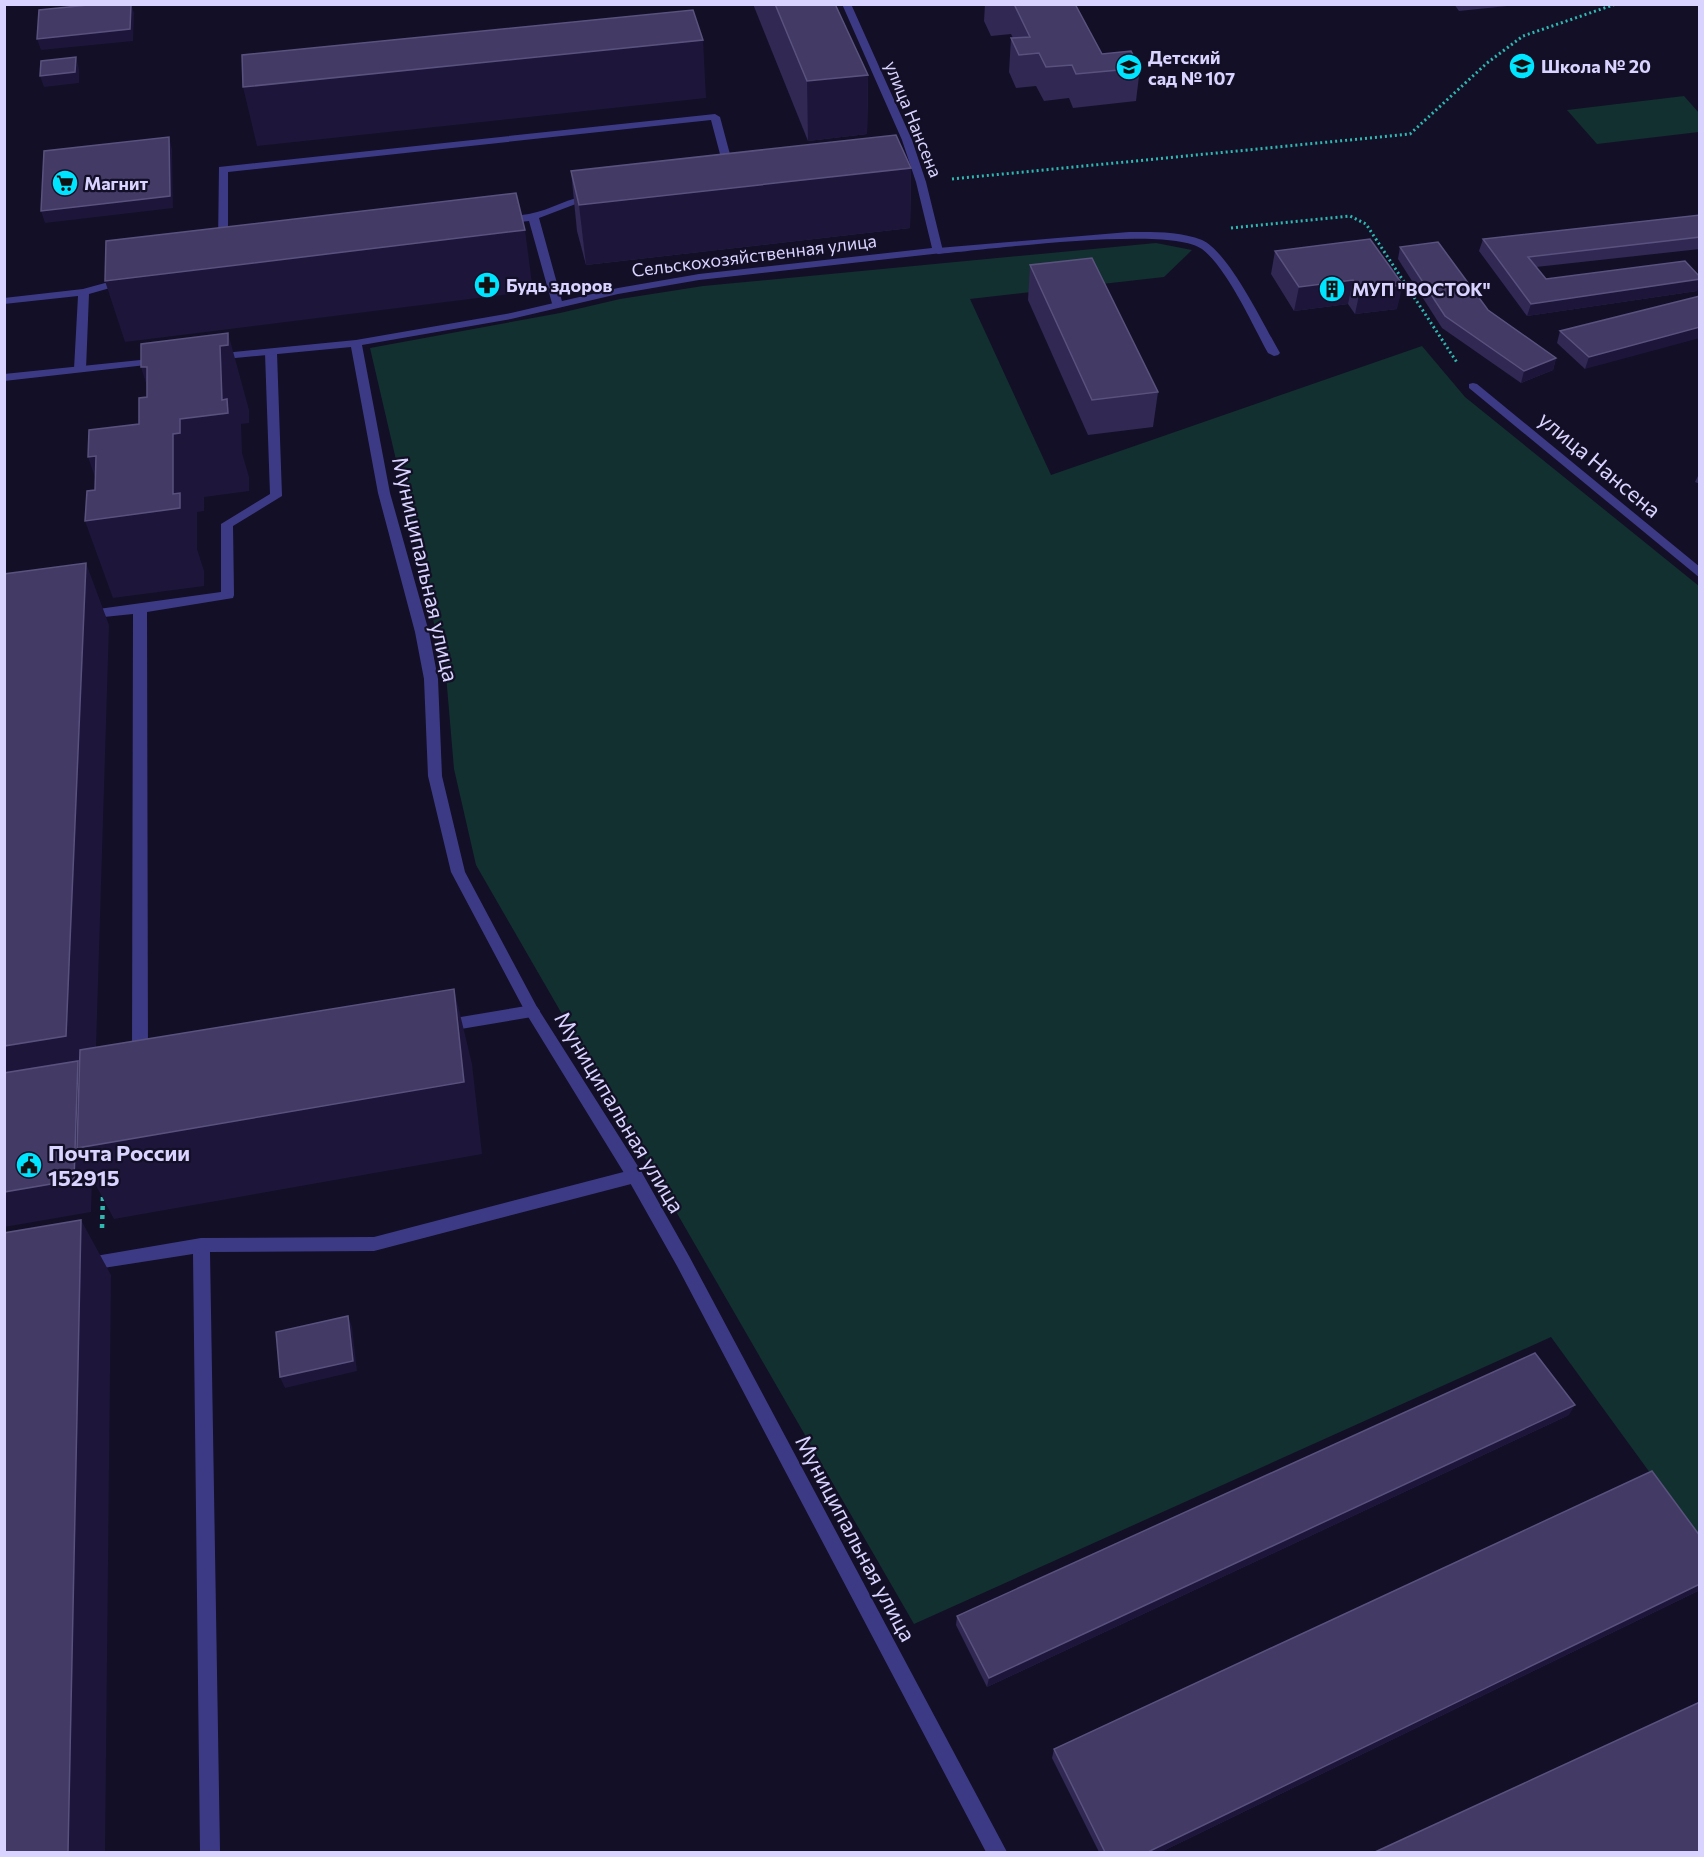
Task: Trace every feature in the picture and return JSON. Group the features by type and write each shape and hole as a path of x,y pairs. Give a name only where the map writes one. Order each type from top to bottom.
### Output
{"street":[{"name":"улица Нансена","path":"846,4 907,140 908,163 921,182 938,250"},
{"path":"223,253 223,169 715,117 739,181 721,183"},
{"path":"487,222 533,217 579,199 603,196"},
{"path":"533,217 557,305"},
{"name":"Сельскохозяйственная улица","path":"204,358 356,343 511,316 618,291 699,277 938,250 1129,235 1156,235 1200,243 1218,259 1226,270 1274,353"},
{"path":"4,301 84,292 137,277"},
{"path":"80,369 84,292"},
{"name":"Муниципальная улица","path":"356,343 384,493 422,632 430,679 435,776 458,872 532,1011 635,1176 683,1261 997,1852"},
{"path":"72,617 228,595 227,524 276,496 271,353"},
{"path":"4,378 170,360"},
{"name":"улица Нансена","path":"1473,386 1700,574"},
{"path":"140,609 140,1074 152,1072"},
{"path":"428,1028 532,1011"},
{"path":"69,1267 201,1245 374,1244 635,1176"},
{"path":"201,1245 210,1852"}],"path":[{"path":"921,182 1410,134 1487,63 1523,36 1616,4"},
{"path":"1224,228 1350,216 1366,224 1473,386"},
{"path":"101,1262 104,1192"}],"green space":[{"path":"1684,96 1699,113 1699,132 1597,144 1567,110"},
{"path":"1156,243 1192,250 1164,277 970,299 1051,475 1422,346 1465,397 1699,586 1699,1540 1551,1337 914,1624 476,865 454,769 446,675 370,348 560,313 620,299 703,286"}],"building":[{"path":"98,4 131,4 130,29 37,39 39,10"},
{"path":"775,4 835,4 868,75 807,81"},
{"path":"1014,4 1075,4 1102,54 1131,51 1140,68 1076,74 1072,65 1046,67 1039,53 1019,55 1011,38 1030,37"},
{"path":"693,10 703,40 243,87 242,55"},
{"path":"76,57 75,72 40,76 41,61"},
{"path":"896,135 911,168 579,205 571,171"},
{"path":"169,137 170,196 41,211 44,151"},
{"path":"516,193 525,230 105,281 106,241"},
{"path":"1700,215 1700,237 1528,257 1546,279 1685,261 1700,279 1531,304 1483,239"},
{"path":"1370,239 1403,285 1360,290 1353,280 1299,287 1275,251"},
{"path":"1438,242 1488,310 1556,358 1524,371 1445,316 1400,247"},
{"path":"1092,258 1158,392 1092,400 1030,265"},
{"path":"1700,296 1700,327 1589,357 1560,331"},
{"path":"228,333 228,345 220,346 222,400 227,399 228,413 180,419 180,433 173,434 173,494 180,493 180,508 85,521 87,491 95,490 96,456 88,457 89,430 139,424 139,398 147,397 147,367 141,367 141,344"},
{"path":"86,563 66,1036 4,1046 4,574"},
{"path":"454,989 464,1082 77,1148 80,1050"},
{"path":"78,1061 74,1180 4,1192 4,1073"},
{"path":"81,1220 68,1852 4,1852 4,1233"},
{"path":"348,1316 353,1361 280,1377 276,1332"},
{"path":"1535,1353 1575,1405 989,1678 957,1616"},
{"path":"1652,1471 1700,1536 1700,1584 1148,1852 1105,1852 1054,1749"},
{"path":"1700,1702 1700,1852 1375,1852"}],"place":[{"name":"Школа № 20","path":"1522,66"},
{"name":"Детский сад № 107","path":"1129,67"},
{"name":"Магнит","path":"65,183"},
{"name":"Будь здоров","path":"487,285"},
{"name":"МУП \"ВОСТОК\"","path":"1332,289"},
{"name":"Почта России 152915","path":"29,1165"}]}
